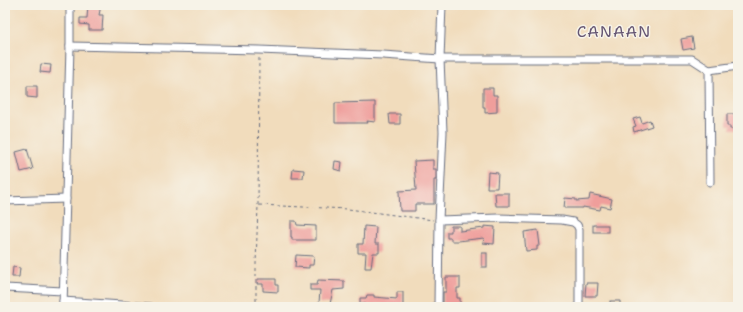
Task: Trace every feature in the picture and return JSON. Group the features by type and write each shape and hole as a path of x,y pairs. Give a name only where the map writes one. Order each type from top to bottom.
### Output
{"street":[{"path":"70,5 63,304 151,307"},
{"path":"438,307 439,220 443,132 440,58 442,5"},
{"path":"70,46 259,50 440,58 692,59 709,70 738,66"},
{"path":"709,70 710,182"},
{"path":"5,200 66,199"},
{"path":"439,220 498,218 562,220 573,222 579,228 578,307"},
{"path":"5,288 63,292"}],"path":[{"path":"256,307 259,50"},
{"path":"258,205 348,209 439,220"}],"building":[{"path":"88,5 101,5 99,15 103,15 102,30 89,30 89,25 80,24 80,18 87,18"},
{"path":"692,37 694,48 683,50 681,39"},
{"path":"41,64 51,65 50,73 40,72"},
{"path":"27,86 37,86 37,98 27,97"},
{"path":"483,88 493,88 493,95 497,95 497,112 485,113 485,107 483,107"},
{"path":"375,102 375,122 335,123 335,103"},
{"path":"389,114 400,114 400,124 390,124"},
{"path":"727,114 738,114 738,129 730,129 730,126 727,126"},
{"path":"640,117 642,123 650,120 652,126 634,132 633,127 636,126 633,119"},
{"path":"27,149 33,169 21,172 16,152"},
{"path":"433,160 433,169 436,169 436,180 434,180 434,204 415,204 415,211 400,211 399,191 416,190 414,161"},
{"path":"335,161 342,162 341,171 334,169"},
{"path":"293,169 304,170 303,178 292,178"},
{"path":"488,172 498,173 497,188 487,188"},
{"path":"495,193 509,193 509,206 496,206"},
{"path":"590,194 612,199 610,208 601,206 600,210 583,207 564,208 565,198 576,199 576,201 589,200"},
{"path":"291,221 296,221 297,225 316,226 316,240 292,240"},
{"path":"593,225 608,225 608,232 593,232"},
{"path":"364,226 376,227 375,244 379,244 379,253 373,253 371,268 365,268 366,253 358,253 358,244 363,244"},
{"path":"451,226 460,226 460,231 484,228 484,226 495,227 494,244 483,243 484,238 451,241 451,238 447,238 447,232 451,232"},
{"path":"538,230 540,246 537,246 537,250 526,251 524,232"},
{"path":"482,253 487,253 487,267 482,267"},
{"path":"296,255 314,256 313,265 309,265 309,268 295,267"},
{"path":"13,267 20,268 19,277 12,277"},
{"path":"446,277 460,277 460,288 457,288 457,298 460,298 460,307 443,307 443,292 446,292"},
{"path":"258,279 276,279 278,292 263,291 263,284 257,284"},
{"path":"318,280 344,281 344,289 333,290 330,304 319,303 320,290 310,290 310,285 317,285"},
{"path":"586,283 598,283 597,296 585,296"},
{"path":"397,292 403,292 403,306 376,304 374,307 365,307 365,304 360,304 360,298 366,298 367,295 397,299"},
{"path":"610,301 620,301 620,307 610,307"}],"district":[{"name":"CANAAN","path":"614,31"}]}
